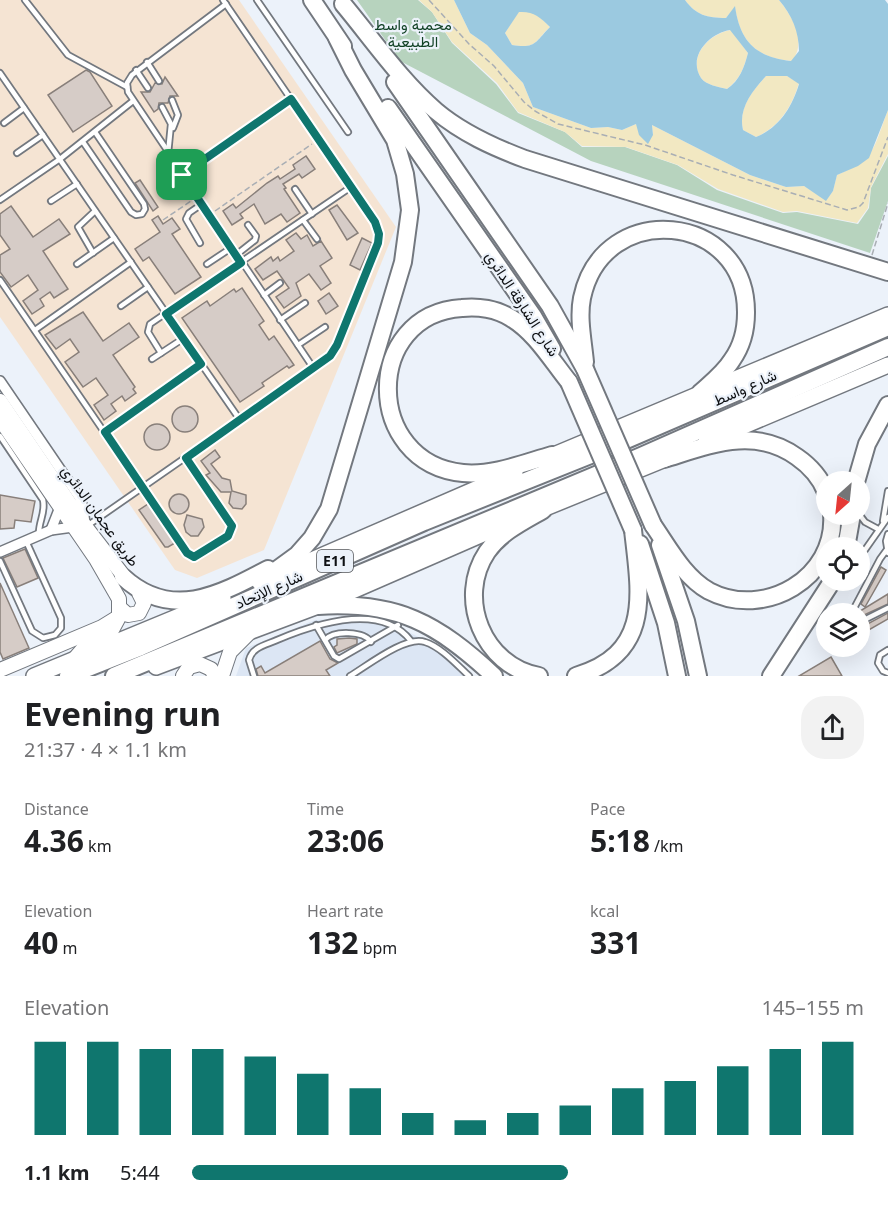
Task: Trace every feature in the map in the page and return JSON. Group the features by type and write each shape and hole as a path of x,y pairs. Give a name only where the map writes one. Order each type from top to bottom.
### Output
{"highway":[{"name":"شارع الشارقة الدائري","path":"312,0 529,310 569,382 648,563 666,623 677,676"},
{"name":"شارع الشارقة الدائري","path":"342,2 550,306 585,369 653,525 686,621 698,676"},
{"path":"342,2 416,92 436,111 483,141 525,159 686,208 869,268 888,272"},
{"path":"260,582 288,564 312,538 329,509 340,465 403,262 410,210 405,174 394,140 337,38"},
{"path":"585,369 582,300 586,282 595,266 607,251 621,240 636,233 670,228 689,232 710,242 724,253 735,268 746,304 746,323 739,348 724,370 700,393"},
{"path":"552,455 476,473 462,473 433,465 409,447 393,422 388,404 389,370 394,353 404,338 418,324 434,314 453,308 472,307 492,310 510,318 533,338 569,382"},
{"name":"شارع واسط","path":"603,450 888,327"},
{"name":"شارع واسط","path":"606,471 888,347"},
{"path":"859,471 867,444 888,405"},
{"path":"664,459 728,440 758,440 789,451 807,463 816,474"},
{"name":"شارع الإتحاد","path":"71,668 173,633 424,522 603,450"},
{"path":"123,577 153,597 177,602 209,596 274,567 290,554 310,530 320,513 340,465"},
{"name":"شارع الإتحاد","path":"114,676 606,471"},
{"path":"539,676 518,669 495,651 479,625 473,595 475,579 488,551 502,535 543,510"},
{"path":"653,525 690,576 709,591 741,600 760,600 796,587 811,574 823,558 831,536 832,525"},
{"path":"576,676 592,671 609,660 621,648 631,632 638,614 640,595 633,530"},
{"path":"771,676 826,591"},
{"path":"318,606 360,606 397,620 435,629 455,641 494,676"}],"main road":[{"path":"34,676 71,668 202,607 552,455 888,315"},
{"path":"133,676 318,606 506,524 888,365"},
{"name":"طريق عجمان الدائري","path":"0,401 81,527 117,594 120,610"},
{"name":"طريق عجمان الدائري","path":"0,419 60,507 81,527 139,593 162,604 202,607"},
{"path":"120,610 128,615 139,613 144,603 139,593"},
{"path":"71,668 82,650 109,634 120,610"},
{"path":"0,670 106,626 120,610"},
{"path":"222,676 231,652 252,630"},
{"path":"183,676 189,667 200,664 211,669 215,676"}],"street":[{"path":"0,381 79,497 83,507 81,527 51,530 0,552"},
{"path":"51,530 60,507"}],"lane":[{"path":"25,0 68,55 127,87"},
{"path":"257,0 348,132"},
{"path":"81,527 186,458 314,369 327,359 335,349 378,243 377,225 224,2 136,70 129,78 127,87 133,101 168,154 314,369"},
{"path":"147,63 159,81"},
{"path":"136,70 148,88"},
{"path":"0,73 240,420"},
{"path":"0,86 6,82"},
{"path":"182,175 291,99"},
{"path":"168,154 172,131 178,115 172,100"},
{"path":"0,200 60,159 133,101"},
{"path":"162,107 170,120 172,131"},
{"path":"4,123 24,108"},
{"path":"82,142 132,212 136,215 142,214 145,209 144,204 95,132"},
{"path":"17,153 43,135"},
{"path":"51,201 77,184"},
{"path":"161,353 147,328 351,187"},
{"path":"295,189 312,214"},
{"path":"200,243 186,219 189,213 202,204"},
{"path":"93,253 77,229 79,224 95,211"},
{"path":"303,220 317,239"},
{"path":"236,255 255,240 256,236 248,225"},
{"path":"77,264 114,237"},
{"path":"207,264 231,248"},
{"path":"34,330 131,262"},
{"path":"0,280 189,555 198,555 228,536 231,523 186,458"},
{"path":"264,295 280,283"},
{"path":"121,306 148,287"},
{"path":"280,320 305,303"},
{"path":"298,345 325,327"},
{"path":"152,359 184,338"},
{"path":"105,432 201,364"},
{"path":"0,436 43,500 44,512 39,525 39,535"},
{"path":"0,450 7,446"},
{"path":"879,529 885,516 888,491"},
{"path":"870,542 888,517"},
{"path":"870,524 879,529"},
{"path":"857,603 888,550 888,534"},
{"path":"0,561 32,631 43,638 56,635 61,627 62,618 26,541"},
{"path":"823,596 829,591"},
{"path":"870,617 888,608"},
{"path":"255,676 249,660 255,650 316,625 349,620 379,622 397,620"},
{"path":"316,625 339,659 383,635 397,620"},
{"path":"397,620 411,640"},
{"path":"379,622 383,635"},
{"path":"325,640 333,634 362,635 371,642"},
{"path":"350,676 411,640 430,644 469,676"},
{"path":"888,650 880,655 878,663 883,671 888,673"}],"path":[{"path":"429,0 535,111 569,128 645,145 847,210 859,207 863,203 888,137"},
{"path":"214,212 318,140"},
{"path":"163,220 202,193 205,184 193,167"},
{"path":"869,268 888,203"}],"shaded area":[{"path":"0,0 239,0 396,227 264,550 197,578 175,570 0,317"},
{"path":"355,618 398,627 437,646 473,676 236,676 246,648 315,620"}],"green space":[{"name":"محمية واسط الطبيعية","path":"357,0 418,0 432,12 452,43 496,84 518,113 565,132 582,147 625,147 677,165 717,190 783,213 797,212 858,224 869,208 871,188 888,156 888,201 870,253 591,161 400,61"}],"sand":[{"path":"419,0 454,0 470,33 487,45 523,83 533,107 591,128 608,127 622,130 636,124 653,135 652,125 750,175 786,187 804,186 826,200 833,191 837,175 860,163 872,150 888,110 888,154 871,187 868,208 857,223 797,211 783,212 718,189 678,165 626,147 582,146 565,132 518,112 497,83 452,42 432,12"},
{"path":"685,0 779,0 796,30 798,46 796,54 792,61 780,59 760,52 752,46 741,30 735,7 726,18 713,17 702,15"},
{"path":"529,11 540,17 550,27 531,45 512,45 505,33 518,12"},
{"path":"731,30 748,53 741,73 727,89 703,80 697,70 697,62 703,47 709,41"},
{"path":"766,76 787,76 799,83 793,100 778,122 756,137 743,130 744,107 751,94"}],"water":[{"path":"454,0 685,0 702,15 713,17 726,18 735,6 741,29 752,46 768,56 791,61 799,51 798,37 788,12 779,0 885,0 888,4 888,110 869,158 858,166 837,175 833,191 826,201 804,186 786,187 750,175 652,125 653,135 648,144 639,135 636,124 622,130 608,127 591,128 533,107 523,83 487,45 470,33","holes":["519,12 536,15 550,27 531,45 512,45 505,33","730,30 748,53 741,73 727,89 706,82 697,70 699,54 703,47 722,32","766,76 787,76 799,84 793,101 783,116 771,128 756,137 743,130 742,122 744,108 751,94"]}],"building":[{"path":"86,70 90,72 112,106 73,132 48,95"},
{"path":"165,77 178,96 170,96 168,103 159,103 158,109 154,112 141,92 150,92 155,83 162,84"},
{"path":"306,156 315,169 302,178 299,174 283,184 300,213 287,222 281,214 265,224 254,204 240,214 243,218 232,225 223,211 233,204 236,208 267,183 278,176 280,179 295,169 293,165"},
{"path":"140,180 158,207 153,211 135,183"},
{"path":"337,205 358,233 347,240 329,210"},
{"path":"11,206 33,237 59,219 70,234 43,251 68,289 54,298 50,292 40,299 44,306 32,314 23,301 38,290 28,275 11,287 0,272 0,255 10,249 0,235 0,214"},
{"path":"158,216 163,224 172,218 180,229 172,234 201,277 175,294 149,257 143,261 135,249 160,232 152,220"},
{"path":"296,233 301,239 307,235 313,246 321,241 332,258 320,266 331,283 321,290 309,274 296,283 301,296 284,308 276,297 289,288 277,271 263,280 255,269 271,257 273,261 278,257 280,261 294,251 286,240"},
{"path":"362,238 372,243 360,270 350,265"},
{"path":"242,288 264,321 259,325 269,340 274,336 294,365 289,368 287,366 262,383 264,386 240,402 182,318 207,301 210,306 234,289 236,292"},
{"path":"329,293 338,306 326,314 318,301"},
{"path":"83,312 103,341 129,323 139,337 113,355 135,387 133,389 136,393 125,401 122,396 111,404 116,411 104,420 94,405 108,395 96,378 83,387 65,362 79,352 70,339 56,349 45,335"},
{"path":"185,406 194,410 198,419 194,428 185,432 176,428 172,419 176,410"},
{"path":"157,424 166,428 170,437 166,446 157,450 148,446 144,437 148,428"},
{"path":"215,450 220,457 211,464 222,478 230,480 232,491 246,495 246,504 242,509 233,508 229,503 231,492 221,492 206,475 210,473 201,461"},
{"path":"179,494 186,497 189,504 186,511 179,514 172,511 169,504 172,497"},
{"path":"0,495 35,501 31,522 15,520 14,528 0,529"},
{"path":"148,504 175,543 165,547 139,510"},
{"path":"187,515 202,519 204,527 198,536 191,536 186,532 184,525"},
{"path":"25,549 38,578 17,587 3,558"},
{"path":"881,567 886,570 867,603 862,603"},
{"path":"0,583 29,648 3,659 0,652"},
{"path":"888,594 888,604 870,612 870,605"},
{"path":"888,613 888,619 870,629 870,623"},
{"path":"337,639 357,639 357,644 337,653 334,647 337,645"},
{"path":"320,641 330,659 338,663 326,670 330,676 258,676 256,669 261,666 265,673"},
{"path":"831,657 842,676 799,676"}],"route":[{"path":"291,99 377,225 379,234 377,247 333,353 186,458 232,526 228,536 194,557 187,553 105,432 201,364 166,314 241,263 182,175 291,99"}]}
